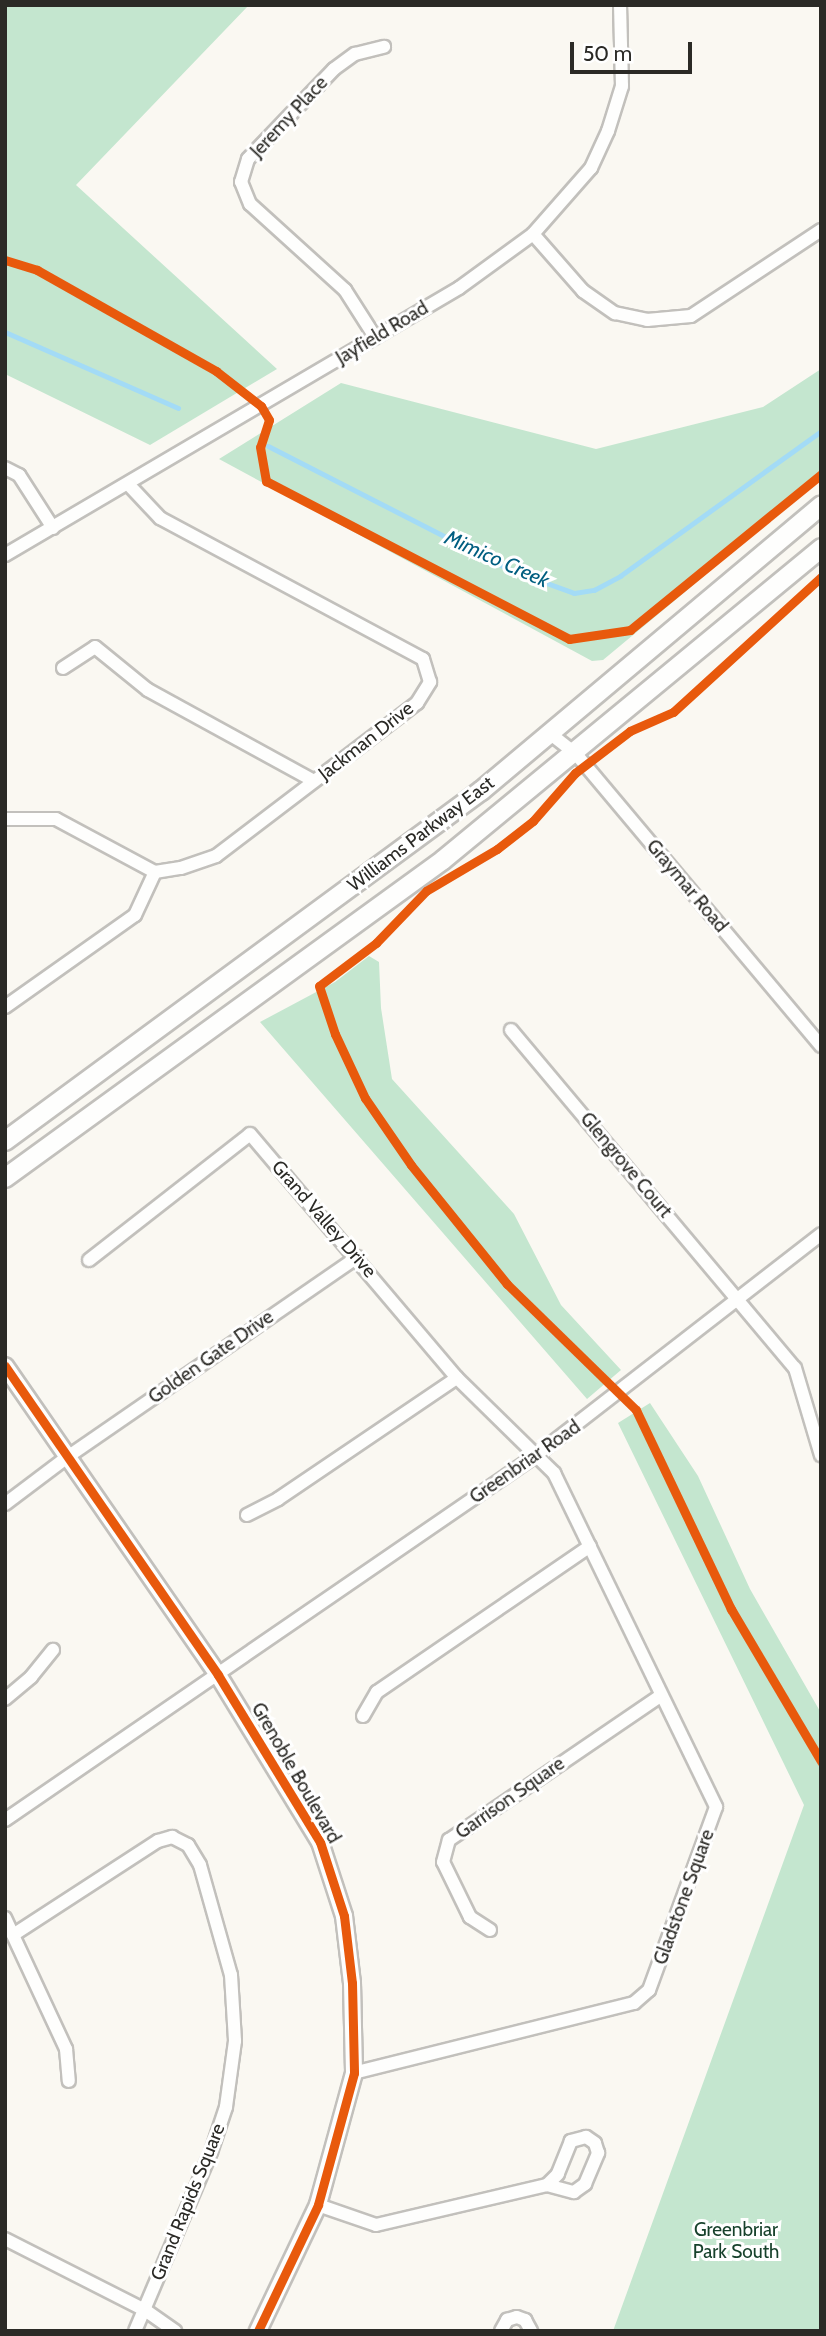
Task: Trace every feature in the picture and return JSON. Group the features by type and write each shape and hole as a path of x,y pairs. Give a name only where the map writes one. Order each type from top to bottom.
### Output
{"main road":[{"name":"Williams Parkway East","path":"5,1141 402,852 821,506"},
{"name":"Williams Parkway East","path":"5,1178 443,860 576,754 821,548"}],"street":[{"name":"Jayfield Road","path":"5,555 129,485 459,288 533,234 591,168 608,131 622,86 620,5"},
{"name":"Jeremy Place","path":"375,337 345,290 250,204 241,182 248,159 334,69 355,54 384,47"},
{"path":"533,234 583,291 615,313 647,320 691,316 821,230"},
{"path":"5,468 19,475 53,528"},
{"name":"Jackman Drive","path":"129,485 160,518 423,659 430,682 417,703 216,856 155,872"},
{"path":"63,668 95,647 148,691 314,781"},
{"name":"Graymar Road","path":"548,732 576,754 821,1046"},
{"path":"5,819 56,819 155,872 135,915 5,1007"},
{"name":"Glengrove Court","path":"511,1030 740,1299 795,1368 821,1455"},
{"name":"Grand Valley Drive","path":"89,1260 250,1134 457,1378 535,1456"},
{"name":"Greenbriar Road","path":"5,1820 535,1456 821,1234"},
{"name":"Golden Gate Drive","path":"5,1504 66,1458 357,1257"},
{"name":"Grenoble Boulevard","path":"5,1366 218,1675 320,1842 344,1916 352,1983 354,2073 318,2205 258,2331"},
{"path":"247,1515 278,1499 457,1378"},
{"name":"Gladstone Square","path":"354,2073 609,2012 634,2003 649,1990 716,1807 554,1473 535,1456"},
{"path":"363,1716 377,1692 590,1546"},
{"path":"5,1699 31,1678 53,1650"},
{"name":"Garrison Square","path":"490,1930 470,1917 443,1862 449,1840 660,1696"},
{"name":"Grand Rapids Square","path":"13,1935 158,1841 172,1837 188,1845 200,1866 231,1975 235,2041 226,2107 215,2141 135,2331"},
{"path":"5,1919 66,2049 69,2081"},
{"path":"318,2205 376,2225 393,2224 547,2185 558,2174 571,2141 581,2136 595,2143 598,2153 582,2188 570,2192 547,2185"},
{"path":"5,2239 145,2309 175,2331"},
{"path":"501,2331 508,2320 517,2317 525,2320 531,2331"}],"green space":[{"path":"5,5 249,5 76,185 277,369 150,445 5,374"},
{"path":"821,369 821,479 603,660 592,661 219,459 341,383 596,449 763,407"},
{"path":"369,956 379,962 381,1008 392,1079 514,1214 561,1305 621,1370 587,1399 260,1022 335,982"},
{"name":"Greenbriar Park South","path":"650,1403 698,1476 750,1589 821,1713 821,2331 613,2331 804,1805 618,1423"}],"waterway":[{"name":"Mimico Creek","path":"5,332 178,408"},
{"name":"Mimico Creek","path":"268,446 508,569 574,593 594,590 620,576 821,431"}],"cycle path":[{"path":"5,260 37,270 216,371 261,406 269,420 260,447 266,481 569,639 630,630 821,474"},
{"path":"821,577 673,712 630,731 575,773 533,821 497,849 426,891 376,943 319,986 335,1034 365,1098 411,1165 507,1284 636,1410 731,1609 821,1761"},
{"path":"5,1366 218,1675 320,1842 344,1916 352,1983 354,2073 318,2205 258,2331"}]}
